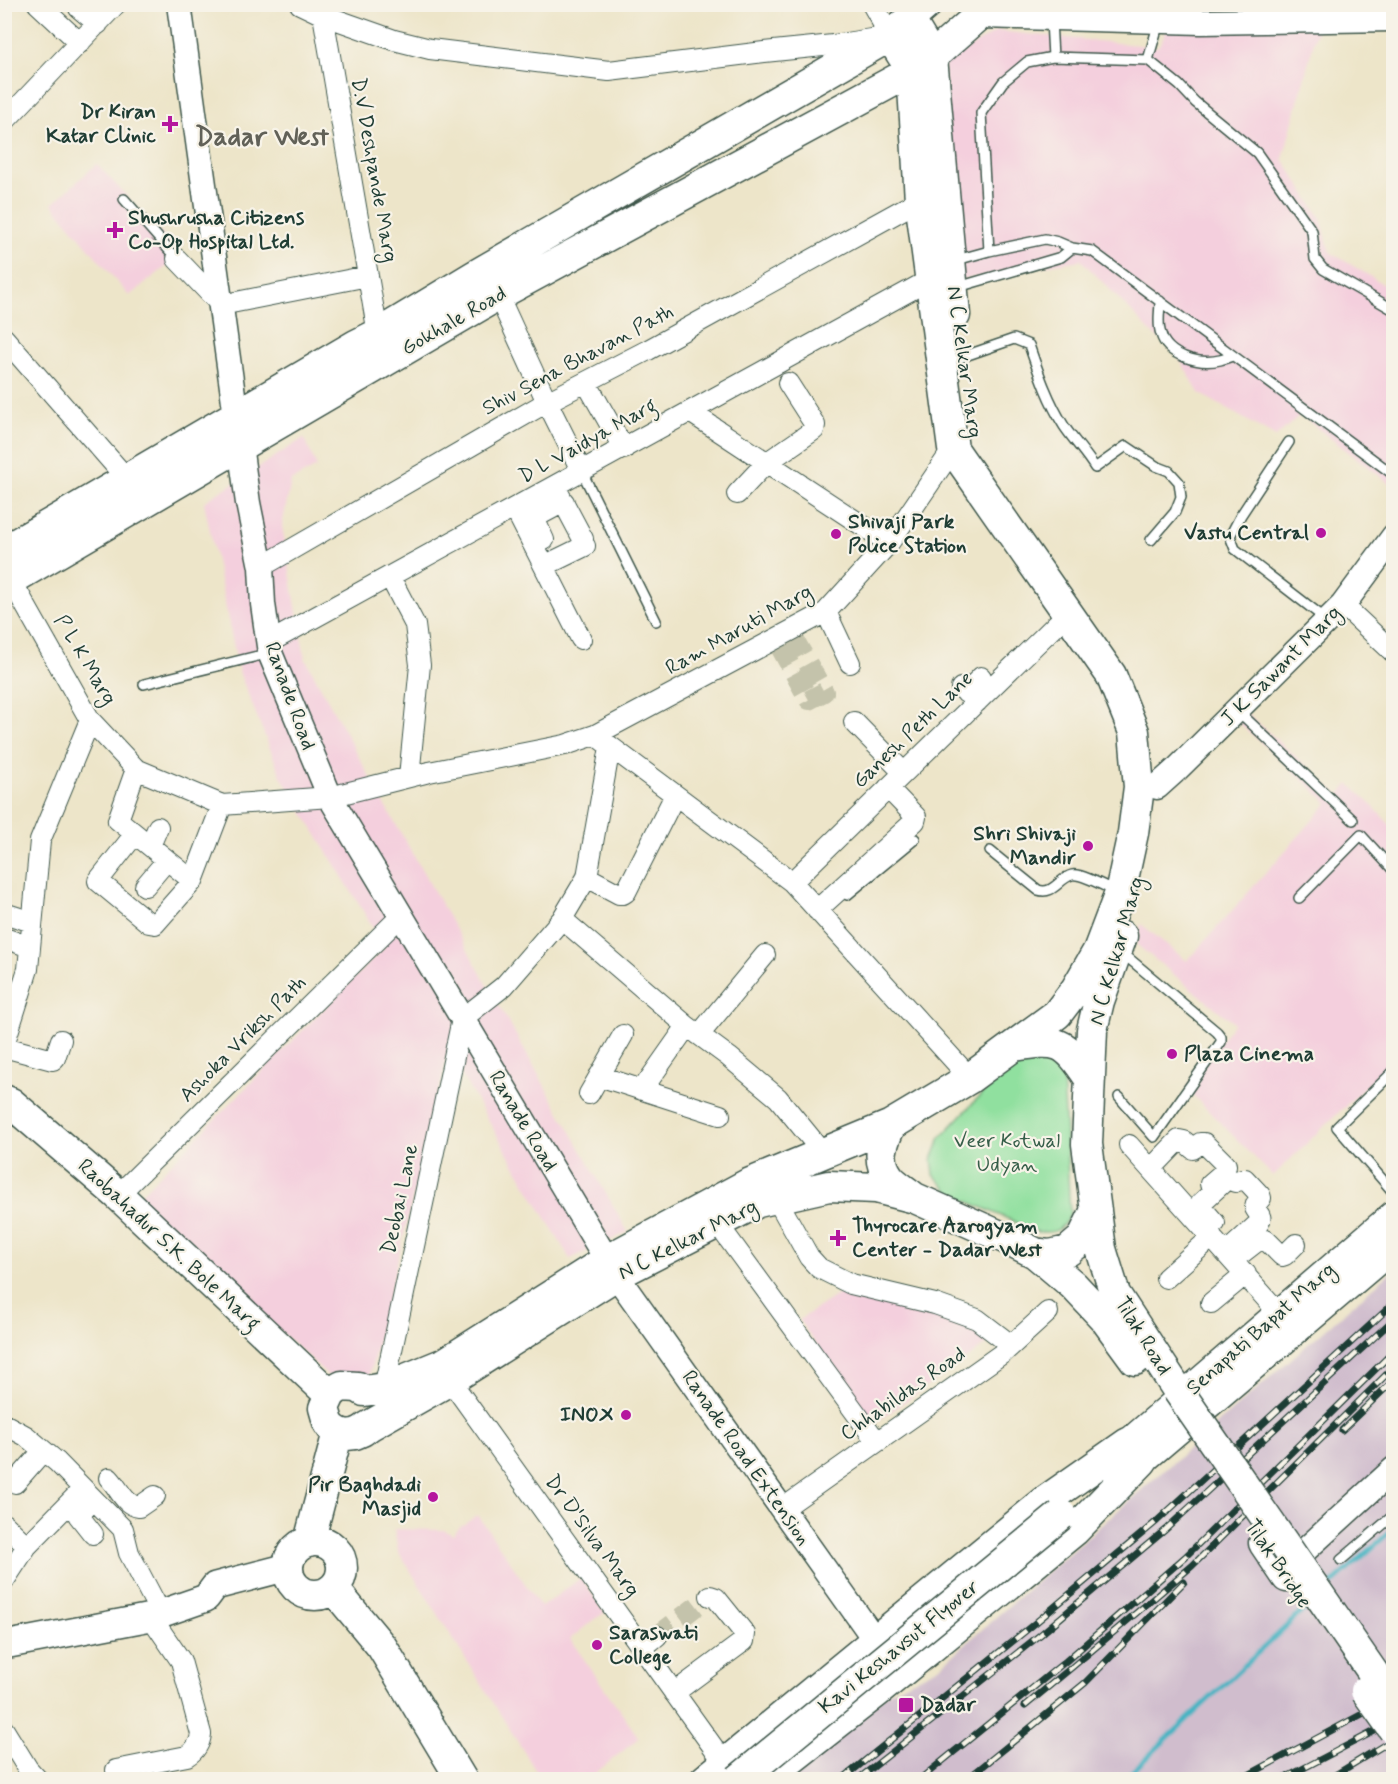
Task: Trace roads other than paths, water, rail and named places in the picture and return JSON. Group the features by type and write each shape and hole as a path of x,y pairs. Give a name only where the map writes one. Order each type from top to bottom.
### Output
{"main road":[{"name":"Gokhale Road","path":"8,582 498,295 922,64 986,10"},
{"name":"N C Kelkar Marg","path":"374,1389 445,1363 611,1268 748,1184 891,1125 970,1078 1057,1014 1098,951 1120,893 1133,833 1139,787 1134,732 1111,675 953,449 944,276 922,64 906,16"},
{"name":"Gokhale Road","path":"4,551 378,334 906,16"},
{"name":"N C Kelkar Marg","path":"354,1431 450,1380 611,1268 717,1223 758,1202 829,1186 876,1188 915,1198 1035,1253 1050,1255 1068,1251 1082,1239 1096,1210 1087,1144 1092,1030 1098,1000 1118,950 1142,867 1157,787 1156,740 1126,664 971,441 944,276 920,200 922,64"},
{"path":"1014,1046 1043,1041 1060,1044 1076,1059 1090,1079"},
{"name":"Raobahadur S.K. Bole Marg","path":"7,1106 118,1195 330,1395"},
{"path":"891,1125 883,1142 881,1158 889,1178 915,1198"},
{"name":"Tilak Road","path":"1096,1210 1101,1249 1115,1294 1170,1394"},
{"name":"Senapati Bapat Marg","path":"1135,1452 1280,1313 1394,1214"},
{"name":"Senapati Bapat Marg","path":"1135,1452 1394,1247"},
{"name":"Tilak Road","path":"1035,1253 1073,1285 1170,1394"},
{"path":"318,1543 354,1431 331,1426 325,1416 324,1408 330,1395 342,1386 374,1389"},
{"name":"Tilak Bridge","path":"1170,1394 1287,1563 1394,1730"},
{"path":"726,1775 875,1640 1048,1499 1135,1452"},
{"path":"769,1779 1074,1531 1135,1452"},
{"name":"Kavi Keshavsut Flyover","path":"726,1775 1061,1515 1135,1452"},
{"path":"318,1543 335,1550 341,1559 340,1580 327,1593 312,1595 298,1590 290,1576 289,1559 300,1545 318,1543"},
{"name":"Tilak Bridge","path":"1287,1563 1394,1703"},
{"path":"4,1645 156,1616 206,1598 221,1604 290,1576"},
{"path":"333,1588 382,1647 462,1779"}],"street":[{"path":"38,4 62,30 82,41"},
{"path":"45,4 62,30"},
{"path":"62,30 86,15 116,4"},
{"name":"Ranade Road","path":"180,4 248,503 261,567 269,648 330,797 611,1268"},
{"path":"300,4 323,15 394,40 430,49 609,71 833,45 906,16"},
{"name":"N C Kelkar Marg","path":"872,4 906,16"},
{"path":"986,10 1051,18 1159,20 1202,13 1380,14"},
{"path":"4,122 82,41 86,15"},
{"name":"D.V Deshpande Marg","path":"323,15 378,334"},
{"name":"Shiv Sena Bhavan Path","path":"261,567 547,402 648,350 920,200"},
{"path":"177,259 221,305 368,276"},
{"name":"D L Vaidya Marg","path":"269,648 390,576 515,509 556,496 582,472 944,276"},
{"path":"498,295 582,472"},
{"path":"4,338 127,479"},
{"path":"586,382 624,449"},
{"path":"737,494 766,463 812,433 815,428 788,383"},
{"path":"690,412 889,543"},
{"name":"Ram Maruti Marg","path":"409,777 564,745 602,741 834,614 889,543 953,449"},
{"path":"544,566 584,542 556,496 534,518 546,545"},
{"path":"515,509 544,566 569,604 581,639"},
{"name":"J K Sawant Marg","path":"1157,787 1335,613 1394,536"},
{"path":"390,576 415,625 420,665 409,777"},
{"name":"P L K Marg","path":"8,582 90,720 136,769 222,805 330,797 409,777"},
{"name":"Ganesh Peth Lane","path":"792,882 904,773 976,690 1068,613"},
{"path":"1335,613 1394,653"},
{"path":"834,614 850,663"},
{"path":"30,947 6,939 17,917 40,841 90,720"},
{"path":"854,722 904,773"},
{"path":"602,741 792,882 970,1078"},
{"path":"462,1019 504,986 562,919 587,878 602,741"},
{"path":"136,769 117,817 118,820 193,881"},
{"path":"820,913 915,822 916,816 888,788"},
{"path":"587,878 619,894 626,892 675,795"},
{"path":"158,827 99,877 99,883 152,924 155,924 193,881 222,805"},
{"path":"145,886 167,860"},
{"name":"Ashoka Vriksh Path","path":"118,1195 401,916"},
{"path":"17,917 30,947 28,969 4,1046 53,1060 61,1040"},
{"path":"562,919 693,1030 778,1098 823,1153"},
{"path":"642,1090 693,1030 765,955"},
{"name":"Deobai Lane","path":"374,1389 462,1019"},
{"path":"589,1094 622,1035"},
{"path":"599,1076 720,1115"},
{"path":"1194,1199 1226,1168 1226,1165 1204,1143 1200,1143 1193,1149 1184,1141 1179,1140 1140,1157 1212,1237 1235,1258 1280,1313"},
{"path":"776,1198 809,1257 819,1268 851,1284 935,1304 977,1319 1011,1345"},
{"path":"717,1223 878,1442"},
{"path":"1166,1278 1212,1237"},
{"path":"1211,1303 1235,1258 1260,1239 1266,1240 1282,1256 1296,1244"},
{"name":"Ranade Road Extension","path":"611,1268 875,1640"},
{"name":"Chhabildas Road","path":"782,1509 1011,1345 1048,1312"},
{"name":"Dr D'Silva Marg","path":"450,1380 650,1642 674,1693 726,1775"},
{"path":"4,1424 26,1436 43,1450 123,1529 129,1553 156,1616 181,1661 201,1740 193,1753 187,1756 116,1770"},
{"path":"15,1483 43,1450"},
{"path":"1287,1563 1303,1552 1394,1468"},
{"path":"109,1478 125,1500 133,1506 139,1507 155,1499 123,1529"},
{"path":"93,1534 78,1515 99,1506 125,1500"},
{"path":"4,1581 27,1546 99,1506"},
{"path":"4,1524 27,1546"},
{"path":"674,1693 744,1641 745,1634 716,1598 710,1596"},
{"path":"4,1730 28,1769 38,1779"}],"lane":[{"path":"1051,18 1053,57"},
{"path":"1148,60 1159,20"},
{"path":"989,251 981,113 1003,82 1027,62 1053,57 1148,60 1257,153 1312,231 1316,259 1323,269 1394,310"},
{"path":"124,199 177,259"},
{"path":"944,276 989,251 1045,239 1072,248 1092,251 1394,475"},
{"path":"944,276 1061,257 1072,248"},
{"path":"1160,301 1160,333 1164,343 1172,351 1197,361 1219,361 1233,356"},
{"path":"959,358 1014,339 1029,345 1043,387 1053,408 1095,468 1126,446 1156,466 1169,471 1179,482 1181,497 1174,512 1150,540"},
{"path":"1289,442 1241,515 1230,536 1235,549 1335,613"},
{"path":"582,472 656,621"},
{"path":"144,684 269,648"},
{"path":"1236,709 1353,820"},
{"path":"1299,898 1361,835 1394,871"},
{"path":"820,913 915,839"},
{"path":"990,850 1038,890 1044,892 1050,891 1069,875 1076,875 1120,893"},
{"path":"1118,950 1221,1037 1219,1045 1140,1157"},
{"path":"1394,1071 1336,1127 1394,1194"},
{"path":"1119,1097 1154,1137"},
{"path":"1341,1560 1394,1515"}],"waterway":[{"path":"1326,1589 1394,1528"},
{"path":"1123,1780 1311,1603"}],"tunnel":[{"path":"780,647 809,700 824,692 794,639"},
{"path":"657,1636 710,1596"}],"railway":[{"path":"841,1780 1157,1521 1394,1303"},
{"path":"857,1780 1040,1635 1165,1530 1394,1319"},
{"path":"919,1780 1066,1661 1185,1557 1394,1351"},
{"path":"1025,1706 1192,1566 1394,1367"},
{"path":"1342,1430 1394,1380"},
{"path":"966,1780 1085,1683 1184,1582"},
{"path":"1239,1780 1394,1697"},
{"path":"1281,1780 1394,1721"},
{"path":"1327,1780 1394,1739"}],"place":[{"name":"Dr Kiran Katar Clinic","path":"170,124"},
{"name":"Shushrusha Citizens Co-Op Hospital Ltd.","path":"115,230"},
{"name":"Vastu Central","path":"1321,533"},
{"name":"Shivaji Park Police Station","path":"836,534"},
{"name":"Shri Shivaji Mandir","path":"1088,846"},
{"name":"Plaza Cinema","path":"1172,1054"},
{"name":"Thyrocare Aarogyam Center - Dadar West","path":"838,1238"},
{"name":"INOX","path":"626,1415"},
{"name":"Pir Baghdadi Masjid","path":"433,1497"},
{"name":"Saraswati College","path":"597,1645"},
{"name":"Dadar","path":"906,1705"}],"district":[{"name":"Dadar West","path":"262,137"}],"park label":[{"name":"Veer Kotwal Udyan","path":"1007,1153"}]}
